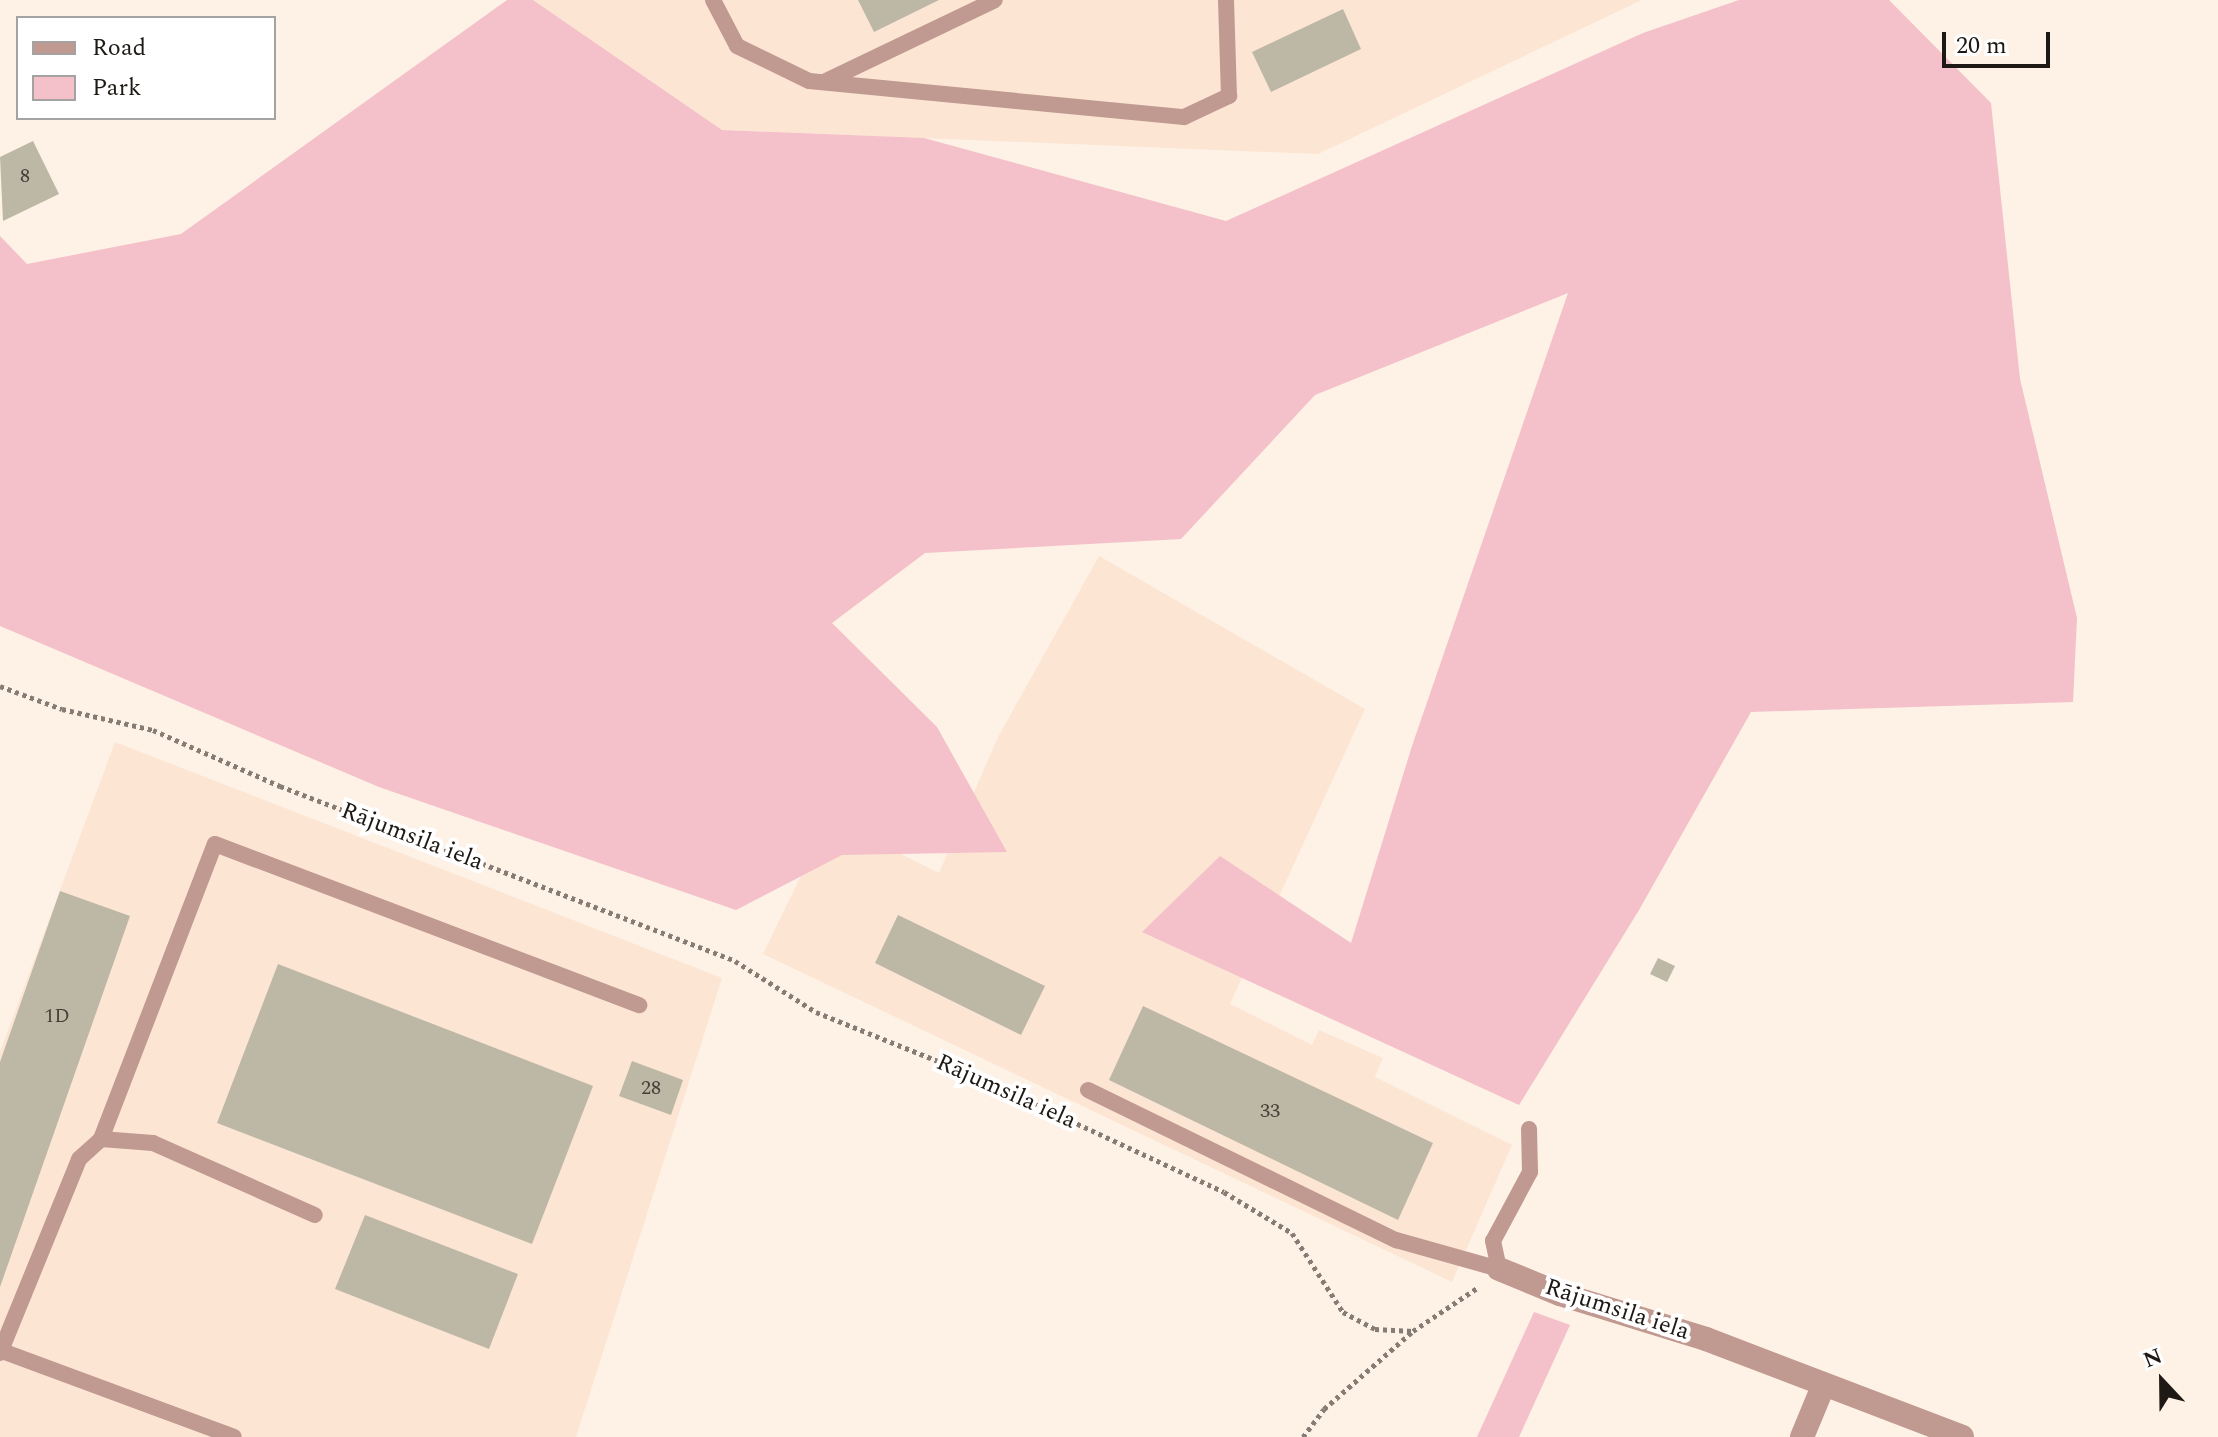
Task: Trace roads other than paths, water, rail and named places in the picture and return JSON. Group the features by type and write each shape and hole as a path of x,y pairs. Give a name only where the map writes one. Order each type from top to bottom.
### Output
{"street":[{"name":"Rājumsila iela","path":"1499,1269 1824,1384 1962,1437"},
{"path":"1802,1437 1824,1384"}],"lane":[{"path":"713,0 737,46 809,81 1184,117 1229,96 1226,0"},
{"path":"824,82 995,0"},
{"path":"234,1437 1,1352 79,1159 101,1139 215,844 639,1005"},
{"path":"1088,1090 1396,1240 1499,1269 1493,1241 1530,1172 1529,1129"},
{"path":"101,1139 153,1143 315,1215"}]}
